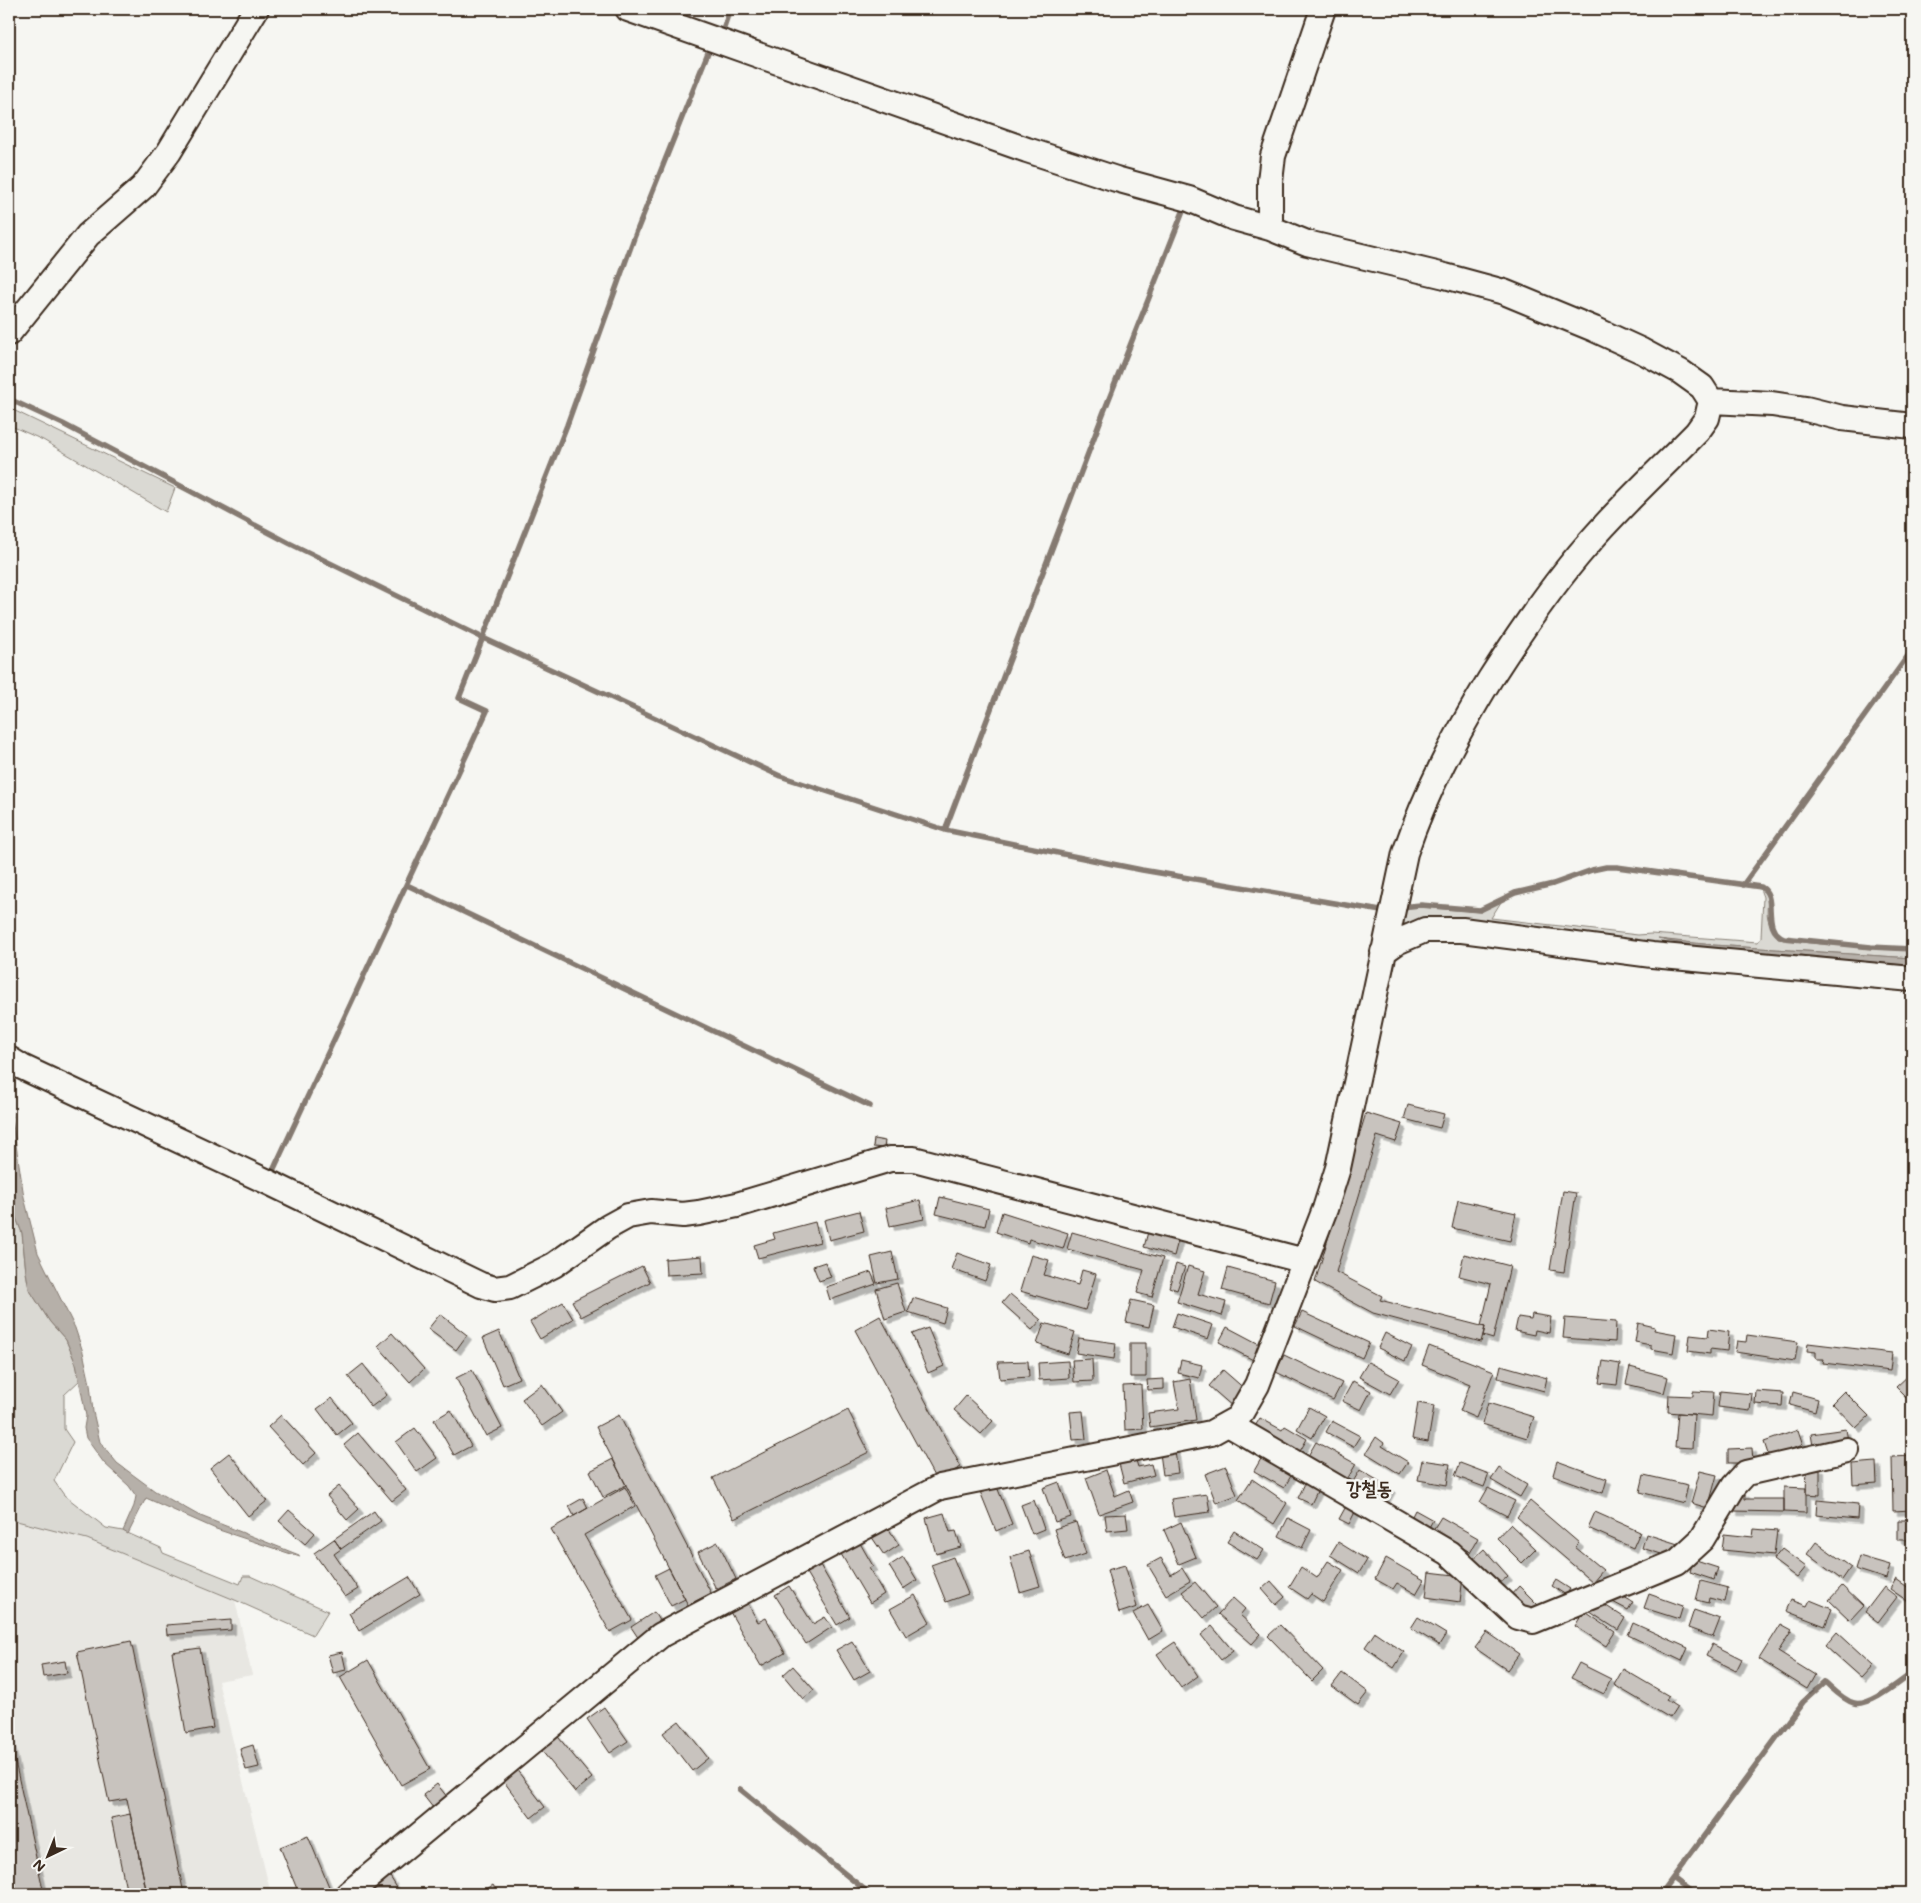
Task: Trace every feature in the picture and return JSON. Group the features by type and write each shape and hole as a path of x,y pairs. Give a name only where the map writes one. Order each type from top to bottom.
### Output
{"street":[{"path":"9,333 88,235 143,187 155,172 256,9"},
{"path":"348,1894 653,1641 670,1630 940,1487 1211,1433 1238,1418 1257,1385 1325,1209 1338,1168 1405,853 1427,793 1457,734 1530,618 1588,543 1708,418 1711,401 1702,387 1681,372 1642,351 1504,292 1307,242 1270,228 1234,218 1189,198 1116,180 1027,150 628,9"},
{"path":"1270,228 1270,181 1273,156 1323,9"},
{"path":"1711,401 1772,404 1806,409 1842,418 1912,426"},
{"path":"1383,952 1397,942 1425,930 1462,930 1652,955 1912,979"},
{"path":"9,1059 22,1067 268,1182 481,1285 495,1289 510,1287 554,1264 608,1227 628,1216 651,1212 683,1215 737,1205 890,1159 914,1159 1305,1261"},
{"path":"1228,1424 1449,1553 1518,1618 1533,1621 1677,1562 1702,1539 1734,1486 1746,1473 1847,1450"}],"shaded area":[{"path":"9,408 175,488 166,512 43,440 9,425"},
{"path":"1760,889 1766,895 1768,919 1778,938 1809,943 1912,951 1912,958 1663,940 1695,946 1912,965 1912,973 1400,931 1396,909 1421,907 1480,912 1501,902 1491,918 1638,935 1651,934 1758,942 1761,938 1763,897"},
{"path":"1658,939 1713,945 1912,958 1912,965 1728,949"},
{"path":"9,1099 24,1197 38,1253 75,1328 83,1352 100,1442 117,1463 155,1491 198,1515 300,1557 216,1529 146,1498 128,1534 123,1531 134,1506 136,1496 129,1486 104,1463 86,1438 84,1428 86,1416 76,1364 66,1340 50,1322 29,1289 22,1233 13,1210 9,1170"},
{"path":"9,1170 13,1210 22,1233 29,1289 50,1322 66,1340 76,1364 80,1380 64,1395 64,1429 73,1442 54,1481 64,1495 106,1528 123,1531 161,1548 163,1553 240,1584 243,1576 250,1576 328,1611 313,1635 235,1600 87,1539 9,1519"},
{"path":"9,1519 87,1539 235,1600 252,1675 218,1681 271,1894 9,1894"}],"building":[{"path":"1408,1105 1444,1114 1440,1128 1404,1119"},
{"path":"1366,1113 1402,1124 1396,1142 1377,1136 1336,1272 1382,1296 1380,1300 1485,1327 1481,1342 1373,1313 1315,1282"},
{"path":"874,1139 885,1141 884,1148 873,1147"},
{"path":"1563,1191 1576,1193 1564,1272 1550,1270"},
{"path":"940,1197 989,1209 985,1226 936,1214"},
{"path":"920,1200 924,1219 890,1226 886,1208"},
{"path":"1458,1200 1516,1213 1510,1241 1452,1228"},
{"path":"859,1211 864,1231 829,1240 824,1220"},
{"path":"1002,1212 1068,1233 1063,1249 1029,1239 1028,1243 996,1232"},
{"path":"815,1222 820,1242 758,1258 754,1245 775,1239 773,1233"},
{"path":"1149,1228 1179,1237 1174,1256 1144,1247"},
{"path":"1072,1232 1163,1258 1152,1297 1137,1293 1144,1270 1067,1249"},
{"path":"892,1252 898,1279 877,1283 871,1257"},
{"path":"957,1253 991,1265 985,1281 951,1269"},
{"path":"1464,1254 1510,1266 1493,1339 1483,1336 1485,1327 1481,1326 1491,1284 1459,1276"},
{"path":"1031,1255 1049,1260 1044,1275 1078,1285 1082,1270 1096,1274 1085,1310 1020,1291"},
{"path":"702,1256 703,1273 666,1275 665,1259"},
{"path":"825,1262 831,1277 819,1281 813,1266"},
{"path":"1176,1264 1185,1267 1177,1290 1169,1287"},
{"path":"642,1266 650,1282 581,1317 572,1301"},
{"path":"1188,1266 1205,1271 1198,1294 1226,1302 1222,1316 1177,1302"},
{"path":"1228,1268 1275,1281 1269,1303 1222,1290"},
{"path":"871,1272 876,1284 830,1300 826,1287"},
{"path":"897,1283 906,1312 885,1319 876,1289"},
{"path":"1010,1294 1041,1320 1032,1330 1002,1303"},
{"path":"913,1298 947,1308 943,1323 908,1312"},
{"path":"1131,1300 1154,1305 1149,1327 1126,1322"},
{"path":"563,1302 573,1319 540,1339 530,1322"},
{"path":"1302,1312 1369,1343 1362,1358 1295,1326"},
{"path":"1177,1313 1213,1325 1208,1339 1172,1327"},
{"path":"440,1314 467,1335 456,1350 428,1329"},
{"path":"1532,1314 1551,1317 1549,1333 1535,1330 1534,1335 1515,1331 1518,1317 1531,1319"},
{"path":"880,1316 961,1467 936,1480 855,1330"},
{"path":"1565,1318 1616,1322 1615,1342 1563,1338"},
{"path":"1044,1323 1075,1332 1068,1354 1037,1344"},
{"path":"1638,1323 1655,1327 1654,1330 1676,1334 1673,1353 1651,1349 1651,1345 1635,1342"},
{"path":"1227,1327 1263,1346 1255,1361 1219,1342"},
{"path":"928,1328 944,1366 928,1373 912,1334"},
{"path":"1709,1329 1729,1332 1727,1351 1710,1349 1710,1354 1688,1351 1690,1335 1708,1337"},
{"path":"499,1331 519,1378 503,1385 483,1338"},
{"path":"392,1333 424,1369 410,1382 378,1346"},
{"path":"1385,1333 1412,1347 1405,1361 1378,1348"},
{"path":"1747,1335 1798,1342 1795,1361 1735,1352 1737,1341 1746,1342"},
{"path":"1079,1338 1116,1343 1114,1359 1076,1353"},
{"path":"1130,1343 1146,1343 1146,1377 1130,1377"},
{"path":"1808,1343 1892,1353 1890,1371 1823,1363 1824,1359 1816,1359 1816,1352 1807,1351"},
{"path":"1429,1346 1494,1371 1476,1418 1460,1411 1470,1384 1422,1365"},
{"path":"1284,1355 1342,1383 1333,1400 1276,1372"},
{"path":"1092,1359 1093,1381 1074,1382 1072,1360"},
{"path":"1181,1360 1202,1365 1199,1378 1178,1373"},
{"path":"1028,1361 1029,1377 1000,1379 998,1362"},
{"path":"1068,1361 1069,1378 1039,1380 1038,1363"},
{"path":"1603,1361 1620,1364 1617,1385 1599,1383"},
{"path":"1368,1362 1399,1379 1390,1394 1359,1377"},
{"path":"363,1364 387,1395 371,1407 348,1376"},
{"path":"1501,1365 1547,1378 1544,1391 1498,1378"},
{"path":"1630,1367 1668,1377 1664,1393 1626,1384"},
{"path":"472,1370 502,1428 486,1436 456,1378"},
{"path":"1223,1370 1247,1391 1233,1407 1209,1386"},
{"path":"1910,1374 1912,1376 1912,1403 1896,1387"},
{"path":"1164,1379 1164,1389 1148,1390 1147,1380"},
{"path":"1190,1379 1196,1420 1150,1427 1148,1413 1179,1409 1174,1382"},
{"path":"1353,1381 1371,1391 1361,1410 1342,1401"},
{"path":"542,1384 562,1412 542,1426 522,1399"},
{"path":"1141,1385 1143,1429 1125,1430 1123,1386"},
{"path":"1693,1391 1714,1392 1712,1416 1668,1412 1669,1395 1693,1396"},
{"path":"1720,1391 1752,1394 1750,1411 1718,1407"},
{"path":"1756,1391 1783,1393 1782,1406 1755,1404"},
{"path":"1844,1391 1869,1416 1856,1428 1832,1403"},
{"path":"1793,1392 1818,1399 1815,1412 1790,1405"},
{"path":"966,1396 993,1421 981,1434 954,1410"},
{"path":"332,1398 352,1423 337,1435 317,1409"},
{"path":"1418,1403 1434,1406 1428,1442 1412,1439"},
{"path":"1488,1403 1534,1417 1527,1438 1482,1424"},
{"path":"1309,1407 1325,1416 1312,1438 1297,1429"},
{"path":"451,1410 471,1446 454,1455 434,1420"},
{"path":"848,1410 869,1452 734,1519 713,1478"},
{"path":"1083,1411 1086,1439 1073,1440 1070,1412"},
{"path":"1678,1413 1694,1414 1692,1448 1675,1447"},
{"path":"281,1415 316,1453 303,1465 268,1427"},
{"path":"619,1415 711,1593 688,1605 596,1427"},
{"path":"1260,1418 1282,1430 1285,1426 1307,1439 1299,1453 1254,1428"},
{"path":"1332,1421 1360,1436 1353,1447 1326,1432"},
{"path":"415,1428 437,1458 417,1472 396,1442"},
{"path":"1846,1429 1848,1441 1813,1446 1811,1434"},
{"path":"1798,1430 1803,1445 1769,1457 1764,1442"},
{"path":"358,1433 406,1490 392,1501 344,1445"},
{"path":"1376,1437 1384,1443 1382,1446 1408,1462 1400,1474 1366,1453"},
{"path":"1316,1442 1356,1464 1345,1483 1305,1461"},
{"path":"1174,1444 1178,1473 1163,1475 1159,1446"},
{"path":"1752,1448 1753,1463 1728,1463 1728,1449"},
{"path":"1133,1451 1138,1467 1151,1464 1154,1475 1124,1483 1117,1456"},
{"path":"229,1453 267,1501 248,1516 210,1468"},
{"path":"1912,1456 1912,1510 1893,1511 1892,1457"},
{"path":"1262,1457 1292,1474 1284,1488 1254,1471"},
{"path":"613,1459 626,1485 603,1497 590,1471"},
{"path":"1422,1460 1450,1464 1447,1485 1418,1480"},
{"path":"1557,1461 1607,1479 1603,1493 1553,1475"},
{"path":"1876,1462 1877,1483 1853,1485 1852,1464"},
{"path":"1460,1463 1489,1474 1484,1487 1455,1476"},
{"path":"1226,1466 1237,1495 1216,1503 1205,1474"},
{"path":"1807,1467 1820,1468 1820,1495 1806,1494"},
{"path":"1499,1468 1527,1485 1520,1497 1491,1480"},
{"path":"1106,1470 1115,1496 1129,1490 1133,1502 1099,1514 1086,1478"},
{"path":"1360,1470 1391,1488 1382,1504 1351,1485"},
{"path":"1700,1471 1717,1475 1708,1508 1691,1503"},
{"path":"1309,1475 1322,1481 1311,1504 1298,1498"},
{"path":"1644,1475 1688,1485 1684,1503 1640,1492"},
{"path":"1252,1479 1287,1503 1274,1524 1238,1500"},
{"path":"995,1482 1012,1524 996,1531 979,1489"},
{"path":"1059,1482 1071,1517 1055,1522 1043,1488"},
{"path":"339,1486 359,1509 347,1520 327,1496"},
{"path":"625,1487 635,1506 584,1535 632,1620 610,1632 551,1529"},
{"path":"1784,1487 1806,1488 1806,1513 1784,1512"},
{"path":"1488,1488 1515,1501 1507,1516 1480,1502"},
{"path":"1734,1493 1745,1493 1745,1499 1784,1499 1784,1512 1733,1511"},
{"path":"1207,1494 1210,1512 1174,1517 1171,1499"},
{"path":"583,1498 588,1508 574,1516 569,1506"},
{"path":"1350,1499 1359,1504 1349,1524 1339,1519"},
{"path":"1034,1500 1044,1529 1032,1534 1021,1505"},
{"path":"1817,1500 1858,1504 1857,1519 1816,1515"},
{"path":"1530,1501 1579,1543 1575,1547 1603,1570 1593,1582 1517,1517"},
{"path":"289,1510 315,1533 305,1544 279,1521"},
{"path":"1415,1510 1433,1520 1427,1531 1409,1522"},
{"path":"374,1511 381,1521 341,1549 334,1539"},
{"path":"1595,1512 1640,1532 1633,1548 1588,1528"},
{"path":"944,1513 950,1532 956,1531 961,1547 936,1554 926,1518"},
{"path":"1126,1514 1128,1529 1107,1531 1105,1515"},
{"path":"1441,1517 1478,1538 1470,1552 1433,1530"},
{"path":"1288,1518 1311,1530 1302,1548 1279,1536"},
{"path":"1898,1520 1912,1520 1912,1540 1898,1540"},
{"path":"1076,1522 1086,1554 1065,1561 1054,1529"},
{"path":"1181,1522 1196,1557 1179,1564 1164,1530"},
{"path":"885,1523 899,1545 884,1555 869,1533"},
{"path":"1510,1524 1536,1549 1522,1563 1497,1538"},
{"path":"1754,1529 1777,1531 1774,1555 1722,1550 1724,1534 1753,1537"},
{"path":"1234,1531 1264,1550 1257,1560 1227,1542"},
{"path":"1646,1534 1678,1544 1674,1558 1642,1548"},
{"path":"857,1538 873,1566 869,1568 884,1594 870,1603 838,1549"},
{"path":"334,1539 341,1549 334,1554 358,1589 345,1597 314,1553"},
{"path":"718,1542 736,1579 716,1589 698,1552"},
{"path":"1338,1542 1367,1560 1359,1573 1330,1555"},
{"path":"1816,1542 1851,1567 1842,1580 1807,1554"},
{"path":"1484,1549 1508,1576 1496,1587 1471,1561"},
{"path":"1782,1549 1806,1567 1797,1578 1773,1560"},
{"path":"1029,1551 1040,1586 1020,1592 1010,1557"},
{"path":"1859,1556 1890,1565 1886,1579 1855,1569"},
{"path":"903,1557 917,1580 903,1589 889,1566"},
{"path":"953,1557 968,1594 946,1602 931,1565"},
{"path":"816,1558 850,1617 837,1625 802,1566"},
{"path":"1161,1558 1171,1575 1182,1568 1190,1581 1166,1595 1148,1565"},
{"path":"1386,1558 1424,1580 1416,1594 1397,1583 1393,1589 1375,1579"},
{"path":"1693,1560 1718,1568 1714,1580 1690,1572"},
{"path":"1328,1561 1343,1570 1323,1602 1311,1594 1307,1599 1289,1587 1301,1567 1317,1578"},
{"path":"1125,1565 1137,1607 1119,1613 1107,1570"},
{"path":"669,1568 685,1599 671,1606 655,1575"},
{"path":"1429,1572 1463,1576 1460,1602 1426,1597"},
{"path":"409,1577 420,1594 359,1631 349,1613"},
{"path":"1896,1579 1912,1590 1912,1604 1890,1589"},
{"path":"1556,1580 1570,1589 1566,1595 1552,1586"},
{"path":"1271,1581 1285,1597 1276,1605 1262,1589"},
{"path":"1701,1581 1728,1588 1725,1602 1709,1598 1708,1603 1696,1600"},
{"path":"1195,1582 1216,1607 1204,1618 1182,1592"},
{"path":"789,1586 813,1624 825,1617 832,1627 806,1644 775,1595"},
{"path":"1519,1586 1542,1609 1533,1619 1510,1596"},
{"path":"1842,1586 1863,1606 1850,1620 1829,1600"},
{"path":"1884,1587 1897,1597 1878,1622 1865,1612"},
{"path":"1611,1590 1633,1602 1628,1610 1607,1599"},
{"path":"1649,1594 1683,1606 1679,1619 1644,1608"},
{"path":"743,1595 758,1622 766,1618 785,1653 761,1666 726,1605"},
{"path":"915,1595 930,1622 906,1636 890,1609"},
{"path":"1233,1598 1245,1609 1240,1615 1261,1634 1252,1644 1218,1614"},
{"path":"1597,1600 1625,1618 1618,1630 1590,1612"},
{"path":"1791,1600 1807,1606 1810,1600 1832,1609 1825,1626 1786,1611"},
{"path":"1148,1605 1163,1631 1148,1640 1133,1613"},
{"path":"1694,1610 1720,1619 1713,1637 1688,1628"},
{"path":"1584,1611 1615,1632 1606,1646 1575,1626"},
{"path":"654,1612 663,1628 641,1642 631,1627"},
{"path":"1418,1617 1446,1634 1439,1645 1411,1628"},
{"path":"231,1620 231,1630 167,1635 166,1625"},
{"path":"1633,1623 1688,1648 1682,1661 1628,1635"},
{"path":"1781,1624 1792,1630 1778,1652 1815,1675 1807,1689 1759,1659"},
{"path":"1280,1625 1323,1670 1312,1681 1268,1636"},
{"path":"1212,1626 1233,1651 1221,1660 1201,1635"},
{"path":"1375,1632 1404,1652 1394,1668 1365,1647"},
{"path":"1487,1632 1519,1654 1507,1670 1475,1648"},
{"path":"1837,1632 1873,1665 1861,1678 1825,1646"},
{"path":"131,1641 184,1894 147,1894 127,1799 109,1802 77,1652"},
{"path":"852,1641 870,1671 854,1680 836,1650"},
{"path":"1175,1642 1198,1676 1181,1688 1157,1654"},
{"path":"1712,1644 1742,1659 1736,1671 1706,1656"},
{"path":"200,1648 213,1728 186,1733 172,1652"},
{"path":"342,1652 346,1670 333,1673 328,1655"},
{"path":"368,1660 430,1769 401,1785 340,1677"},
{"path":"65,1661 67,1673 43,1677 41,1665"},
{"path":"1579,1663 1611,1679 1604,1694 1571,1678"},
{"path":"793,1666 814,1690 803,1699 783,1675"},
{"path":"1623,1669 1669,1696 1666,1700 1677,1707 1670,1718 1614,1685"},
{"path":"1342,1673 1368,1692 1358,1705 1332,1686"},
{"path":"604,1707 628,1741 610,1753 587,1719"},
{"path":"679,1721 708,1758 692,1771 663,1733"},
{"path":"554,1732 592,1778 575,1792 537,1745"},
{"path":"9,1734 44,1894 9,1894"},
{"path":"253,1745 259,1767 246,1770 240,1749"},
{"path":"516,1769 545,1807 531,1818 502,1779"},
{"path":"437,1784 451,1802 437,1813 423,1795"},
{"path":"130,1814 147,1894 127,1894 111,1818"},
{"path":"308,1836 330,1889 316,1894 299,1894 280,1847"},
{"path":"387,1872 401,1894 373,1894 367,1884"},
{"path":"493,1885 499,1894 479,1894"}],"waterway":[{"path":"722,33 730,9"},
{"path":"271,1175 487,711 459,698 567,425 634,238 709,50"},
{"path":"945,830 1103,414 1184,209 1189,211"},
{"path":"9,399 63,424 289,543 483,638 780,776 945,830 1142,870 1381,911"},
{"path":"1743,885 1912,650"},
{"path":"1399,907 1421,905 1480,910 1515,893 1553,884 1592,870 1617,867 1761,887 1769,898 1773,927 1784,938 1871,947 1912,949"},
{"path":"407,885 870,1106"},
{"path":"1661,1894 1803,1702 1825,1682 1846,1699 1854,1703 1861,1703 1876,1698 1912,1673"},
{"path":"740,1789 870,1894"},
{"path":"1673,1878 1694,1894"}],"district":[{"name":"강철동","path":"1369,1487"}]}
